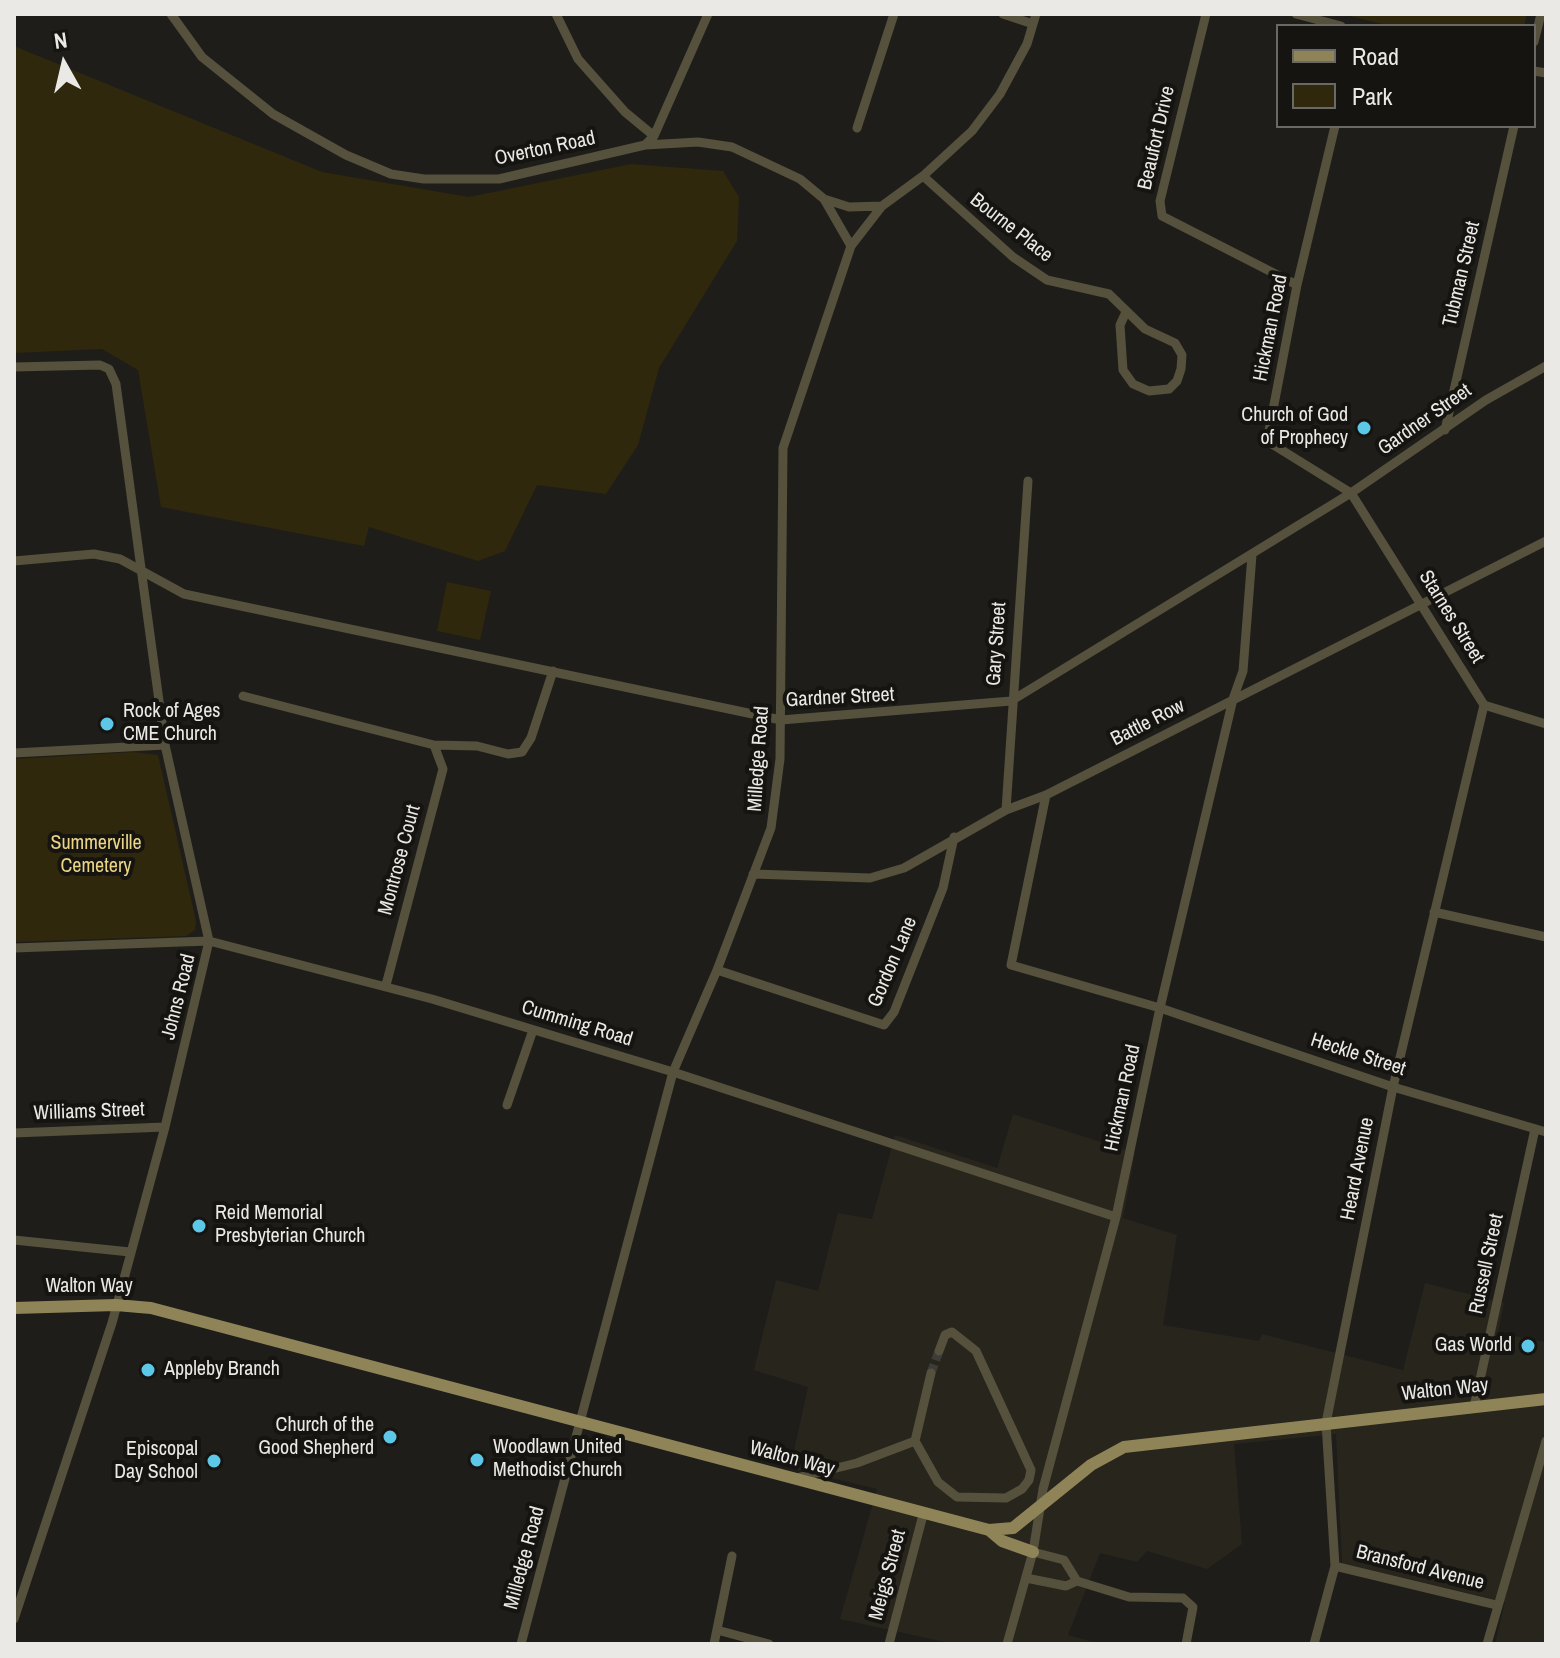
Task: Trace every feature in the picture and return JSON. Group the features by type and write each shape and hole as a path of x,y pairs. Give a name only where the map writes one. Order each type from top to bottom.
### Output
{"main road":[{"name":"Walton Way","path":"14,1308 116,1305 151,1308 923,1515 989,1530 1013,1528 1091,1465 1124,1447 1546,1399"},
{"path":"989,1530 1002,1541 1033,1552"}],"street":[{"name":"Overton Road","path":"171,14 202,57 273,114 346,155 391,174 447,180 499,179 645,145 698,142 732,147 800,179 824,199 851,246"},
{"path":"556,14 578,59 625,112 654,136"},
{"path":"645,145 654,136 708,14"},
{"path":"857,128 894,14"},
{"path":"1003,14 1035,19"},
{"name":"Beaufort Drive","path":"1206,14 1160,201 1162,216 1297,285"},
{"path":"1296,14 1334,24"},
{"path":"1536,34 1541,14"},
{"name":"Milledge Road","path":"521,1644 673,1072 717,970 771,828 779,786 783,448 851,246 882,206 923,176 972,131 1000,94 1035,19"},
{"name":"Hickman Road","path":"1335,128 1297,285 1267,441 1351,493"},
{"name":"Tubman Street","path":"1445,430 1514,128"},
{"name":"Bourne Place","path":"923,176 1013,257 1047,280 1109,294 1145,329 1175,343 1182,355 1177,381 1169,389 1149,391 1133,384 1123,370 1120,325 1126,312"},
{"name":"Overton Road","path":"824,199 849,207 882,206"},
{"name":"Johns Road","path":"14,367 90,363 109,369 116,384 165,745 209,941 165,1127 116,1305 14,1619"},
{"name":"Gardner Street","path":"14,561 94,554 140,568 184,594 781,720 1011,701 1252,555 1351,493 1486,400 1546,366"},
{"name":"Gary Street","path":"1006,810 1028,481"},
{"name":"Starnes Street","path":"1351,493 1484,705"},
{"name":"Battle Row","path":"753,874 870,878 904,868 1006,810 1046,795 1546,541"},
{"name":"Hickman Road","path":"1007,1644 1033,1552 1043,1489 1116,1217 1160,1008 1233,699 1243,671 1252,555"},
{"path":"243,696 434,745 457,744 508,754 522,752 531,738 553,671"},
{"path":"1484,705 1546,724"},
{"name":"Heard Avenue","path":"1314,1644 1335,1566 1326,1423 1393,1087 1484,705"},
{"path":"14,753 165,745"},
{"name":"Montrose Court","path":"386,985 443,769 434,745"},
{"path":"1046,795 1011,965 1160,1008"},
{"name":"Gordon Lane","path":"717,970 884,1025 894,1012 943,888 954,837"},
{"path":"1434,912 1546,937"},
{"name":"Cumming Road","path":"14,948 209,941 386,985 673,1072 1116,1217"},
{"name":"Heckle Street","path":"1160,1008 1393,1087 1541,1130"},
{"path":"507,1105 533,1030"},
{"name":"Williams Street","path":"14,1133 165,1127"},
{"name":"Russell Street","path":"1474,1407 1541,1130"},
{"path":"14,1240 130,1252"},
{"path":"931,1373 915,1441 938,1482 957,1497 1006,1498 1022,1489 1029,1480 1031,1470 976,1351 952,1332 945,1335 939,1351"},
{"path":"793,1480 857,1463 915,1441"},
{"path":"1487,1644 1546,1441"},
{"path":"1029,1480 1043,1489"},
{"name":"Meigs Street","path":"889,1644 923,1515"},
{"path":"1033,1552 1064,1560 1077,1581 1129,1597 1183,1598 1193,1607 1186,1644"},
{"path":"714,1644 732,1556"},
{"name":"Bransford Avenue","path":"1335,1566 1497,1605"},
{"path":"1026,1578 1066,1586 1077,1581"},
{"path":"717,1630 769,1644"}],"shaded area":[{"path":"1013,1114 1135,1153 1123,1218 1177,1235 1163,1325 1259,1341 1262,1334 1403,1370 1425,1283 1504,1303 1498,1333 1546,1342 1546,1644 1495,1644 1505,1602 1342,1563 1336,1434 1234,1444 1242,1544 1207,1569 1147,1551 1137,1562 1100,1553 1068,1635 1100,1644 954,1644 840,1619 877,1489 790,1468 808,1387 754,1370 776,1280 818,1291 838,1213 872,1219 895,1135 997,1168"}],"green space":[{"path":"1342,14 1527,14 1524,24 1382,24"},
{"path":"14,46 322,172 469,197 631,164 723,171 739,197 737,241 659,368 638,445 606,494 537,485 505,551 478,561 369,527 364,546 161,507 138,370 102,349 14,353"},
{"path":"447,582 491,591 480,640 437,631"},
{"name":"Summerville Cemetery","path":"134,752 158,755 196,921 195,930 186,936 14,942 14,759"}],"tunnel":[{"path":"931,1373 939,1351"}],"place":[{"name":"Church of God of Prophecy","path":"1364,428"},
{"name":"Rock of Ages CME Church","path":"107,724"},
{"name":"Reid Memorial Presbyterian Church","path":"199,1226"},
{"name":"Gas World","path":"1528,1346"},
{"name":"Appleby Branch","path":"148,1370"},
{"name":"Church of the Good Shepherd","path":"390,1437"},
{"name":"Woodlawn United Methodist Church","path":"477,1460"},
{"name":"Episcopal Day School","path":"214,1461"}]}
